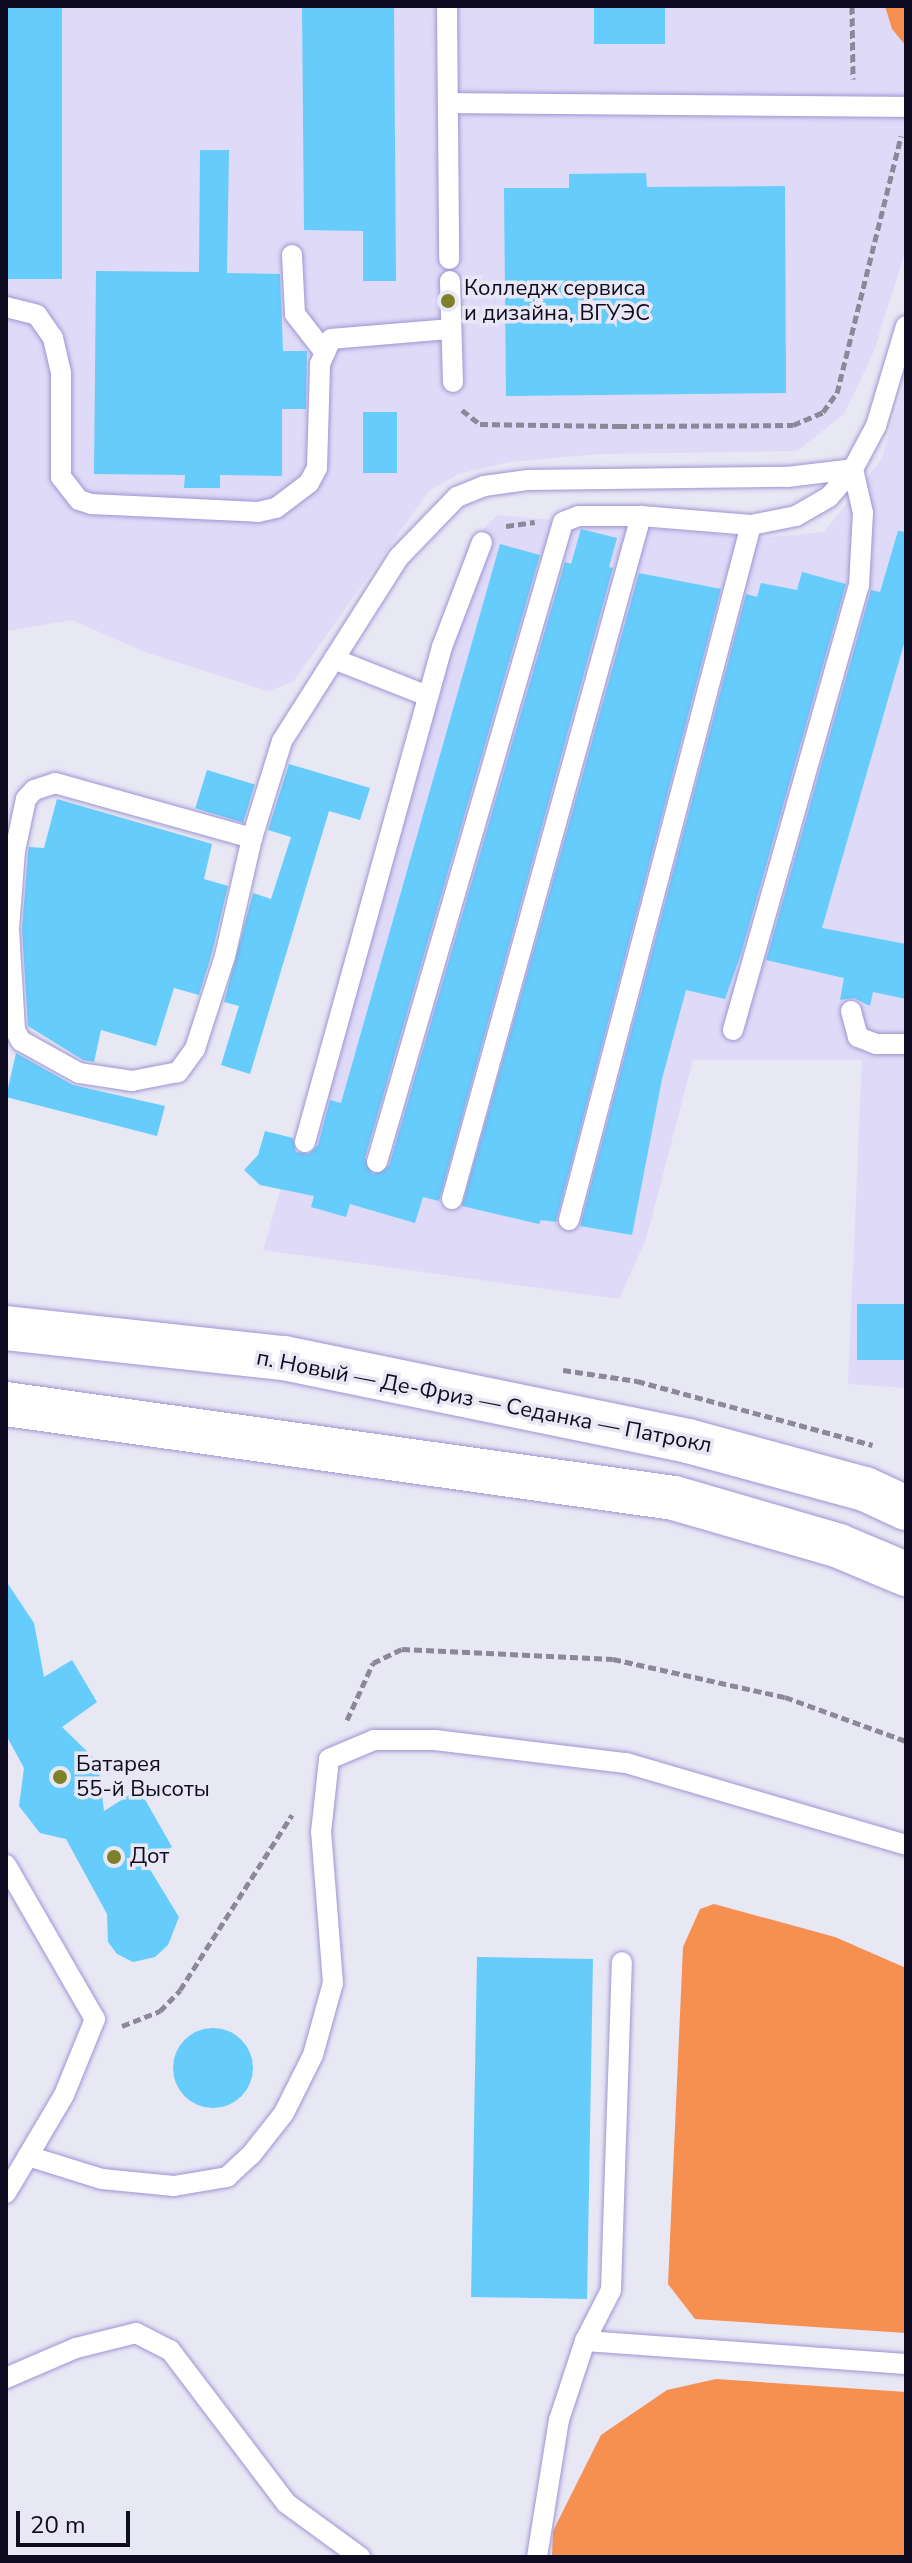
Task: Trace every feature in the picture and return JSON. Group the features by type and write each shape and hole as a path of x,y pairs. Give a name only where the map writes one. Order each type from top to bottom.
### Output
{"highway":[{"name":"п. Новый — Де-Фриз — Седанка — Патрокл","path":"6,1328 284,1358 688,1441 865,1489 906,1508"},
{"path":"6,1404 674,1498 839,1546 906,1574"}],"lane":[{"path":"447,6 449,259"},
{"path":"449,103 906,107"},
{"path":"292,255 295,314 323,350"},
{"path":"450,281 453,382"},
{"path":"6,307 37,315 53,338 61,373 61,477 79,500 91,504 258,512 292,497 317,468 323,350 331,339 347,335 451,329"},
{"path":"377,1162 563,522 579,516 641,516 751,525 796,516 829,497 853,469 876,426 906,326"},
{"path":"252,838 55,783 34,790 26,799 15,851 9,929 12,999 21,1041 79,1073 132,1081 178,1072 195,1049 225,956 252,838 282,741 398,558 427,523 457,497 484,486 527,480 787,477 853,469"},
{"path":"733,1030 859,586 863,513 853,469"},
{"path":"452,1199 641,516"},
{"path":"569,1220 751,525"},
{"path":"305,1142 428,696 482,542"},
{"path":"334,659 428,696"},
{"path":"851,1011 858,1037 876,1044 906,1044"},
{"path":"28,2156 102,2179 174,2186 227,2177 284,2113 313,2055 333,1983 321,1832 329,1759 374,1740 435,1740 626,1763 906,1845"},
{"path":"6,1865 95,2019 64,2095 6,2193"},
{"path":"537,2557 559,2420 585,2341 611,2290 622,1962"},
{"path":"6,2378 76,2348 136,2333 170,2350 286,2503 360,2557"},
{"path":"585,2341 906,2364"}],"path":[{"path":"852,6 853,108"},
{"path":"453,382 458,404 480,424 793,425 823,412 837,393 902,131"},
{"path":"482,542 512,522 563,522"},
{"path":"329,1759 373,1663 402,1649 613,1659 785,1697 906,1741"},
{"path":"95,2019 134,2025 160,2011 180,1990 296,1811"}],"shaded area":[{"name":"Колледж сервиса и дизайна, ВГУЭС","path":"6,6 906,6 906,249 873,354 844,414 797,451 598,454 509,462 458,474 429,491 293,682 268,691 145,652 72,620 6,631"},
{"path":"885,6 906,6 906,46 892,29"},
{"path":"906,379 906,1388 848,1384 862,1060 693,1060 646,1239 619,1299 263,1250 467,547 497,515 760,538 824,532 881,460"},
{"path":"714,1904 835,1937 906,1968 906,2333 695,2319 668,2284 683,1947 700,1909"},
{"path":"716,2379 906,2392 906,2557 552,2557 553,2531 601,2435 667,2390"}],"building":[{"path":"6,6 62,6 62,279 6,279"},
{"path":"302,6 394,6 396,281 363,281 363,231 304,230"},
{"path":"594,6 665,6 665,44 594,44"},
{"path":"200,150 229,150 227,273 280,274 283,351 307,351 306,409 282,409 282,476 220,475 220,488 184,488 185,475 94,474 96,271 199,272"},
{"path":"646,173 647,187 785,186 786,393 506,396 504,188 569,188 569,174"},
{"path":"363,412 397,412 397,473 363,473"},
{"path":"581,529 617,538 609,567 613,568 439,1201 423,1197 415,1223 350,1204 346,1217 311,1207 314,1196 260,1185 244,1170 258,1155 265,1131 293,1138 296,1152 309,1154 318,1145 330,1100 341,1103 500,544 540,555 365,1158 373,1174 389,1166 565,562 571,564"},
{"path":"898,531 906,532 906,637 822,928 906,944 906,999 873,992 870,1006 854,998 840,1000 844,978 766,960 871,590 880,592"},
{"path":"802,572 846,584 741,954 725,999 686,990 662,1079 632,1235 580,1226 746,594 757,597 761,583 797,590"},
{"path":"639,573 721,589 556,1222 541,1220 539,1224 462,1206"},
{"path":"289,764 370,788 360,820 329,811 250,1074 221,1065 239,1006 224,1002 253,893 271,899 291,837 268,830"},
{"path":"207,770 255,785 243,823 195,808"},
{"path":"57,799 212,844 204,879 228,886 212,953 199,995 174,988 156,1046 101,1030 94,1062 83,1060 28,1026 22,929 28,853 29,847 44,848"},
{"path":"16,1053 73,1085 165,1106 157,1136 6,1097"},
{"path":"857,1304 906,1304 906,1360 857,1360"},
{"name":"Батарея 55-й Высоты","path":"6,1581 34,1623 44,1677 72,1660 97,1702 62,1727 98,1762 104,1811 139,1789 172,1847 146,1863 179,1917 168,1945 155,1957 133,1962 117,1954 108,1942 107,1914 66,1839 40,1833 19,1806 24,1768 6,1735"},
{"path":"477,1957 593,1959 587,2299 471,2297"},
{"path":"213,2028 228,2031 241,2040 250,2053 253,2068 250,2083 241,2096 228,2105 213,2108 198,2105 185,2096 176,2083 173,2068 176,2053 185,2040 198,2031"}],"place":[{"name":"Колледж сервиса и дизайна, ВГУЭС","path":"448,301"},
{"name":"Батарея 55-й Высоты","path":"60,1777"},
{"name":"Дот","path":"114,1857"}]}
